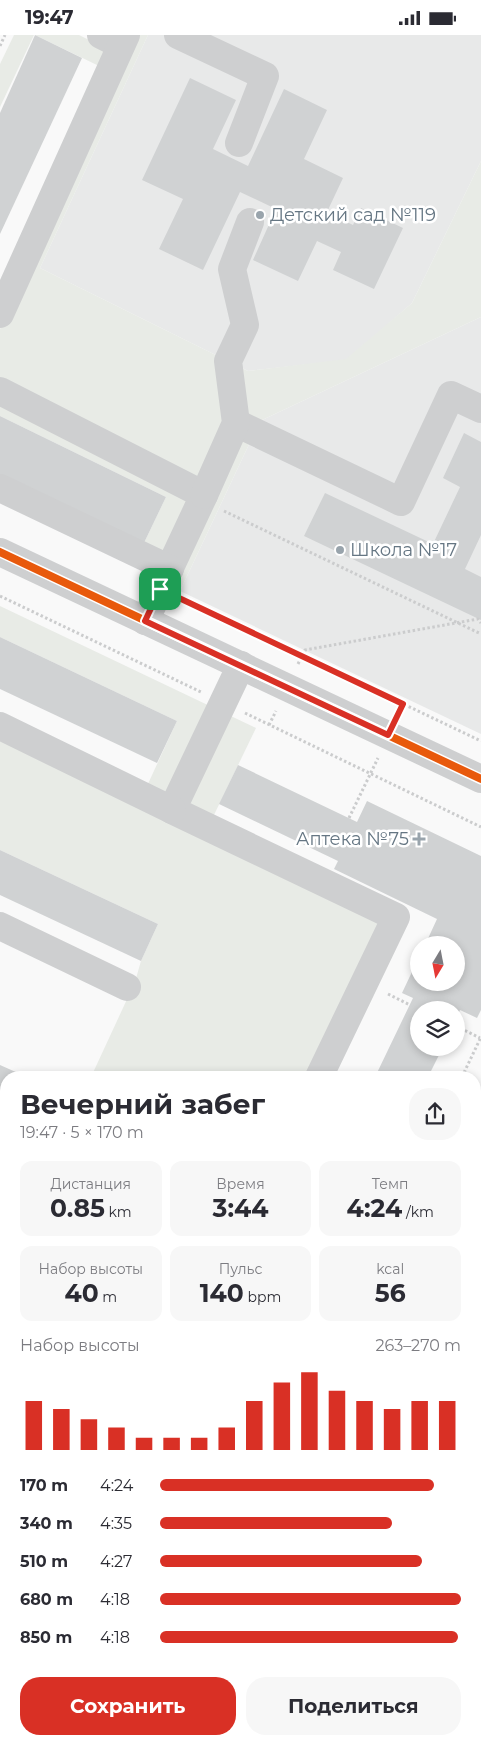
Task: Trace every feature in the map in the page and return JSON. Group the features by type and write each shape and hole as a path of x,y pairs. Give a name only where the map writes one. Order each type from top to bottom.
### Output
{"street":[{"path":"178,35 265,76 239,143"},
{"path":"0,314 116,38"},
{"path":"145,621 165,579 211,502 236,423 228,361 245,325 232,269 250,222"},
{"path":"0,391 211,502"},
{"path":"236,423 401,502 452,395 481,409"},
{"path":"0,489 165,579"},
{"path":"0,552 481,779"},
{"path":"172,810 241,665"},
{"path":"0,726 396,917 322,1071"},
{"path":"0,926 127,987"}],"path":[{"path":"0,46 5,35"},
{"path":"211,502 481,634"},
{"path":"165,579 302,656 481,741"},
{"path":"269,725 304,650 478,619 481,623"},
{"path":"349,818 403,704"},
{"path":"465,1031 481,1037 465,1071"}],"shaded area":[{"path":"14,35 34,35 0,107 0,64"},
{"path":"35,35 79,35 107,49 99,66"},
{"path":"134,35 148,35 40,268 248,371 346,359 412,303 481,161 481,317 260,421 180,591 169,586 143,545 166,497 0,416 0,329"},
{"name":"Детский сад №119","path":"148,35 481,35 481,161 412,303 347,360 248,371 40,268"},
{"name":"Школа №17","path":"481,317 481,734 180,591 260,421"},
{"path":"0,606 256,728 213,817 147,786 177,721 0,637"},
{"path":"0,735 382,923 313,1071 94,1071 135,982 141,961 158,924 0,850"}],"building":[{"path":"35,35 82,58 0,234 0,113"},
{"path":"190,78 236,100 213,149 248,166 284,89 327,110 304,159 343,178 327,212 353,225 361,208 403,228 374,289 333,270 341,252 317,241 298,281 253,260 276,209 240,192 203,270 159,249 183,199 142,180"},
{"path":"0,416 166,497 143,545 0,475"},
{"path":"464,433 481,442 481,535 465,569 481,577 481,620 304,536 325,493 433,544 460,487 443,478"},
{"path":"0,637 177,721 157,763 0,689"},
{"path":"238,765 357,822 367,801 481,856 481,1010 477,1018 465,1012 465,1001 412,1001 413,998 402,993 410,976 410,991 465,991 465,936 429,936 437,919 334,869 338,861 219,804"},
{"path":"0,850 158,924 141,961 0,895"},
{"path":"410,1004 410,1056 438,1056 431,1071 378,1071"},
{"path":"0,1065 14,1071 0,1071"}],"cycle path":[{"path":"0,552 481,779"}],"place":[{"name":"Детский сад №119","path":"260,215"},
{"name":"Школа №17","path":"340,550"},
{"name":"Аптека №75","path":"419,839"}],"route":[{"path":"160,589 403,704 388,735 145,621 160,589"}]}
